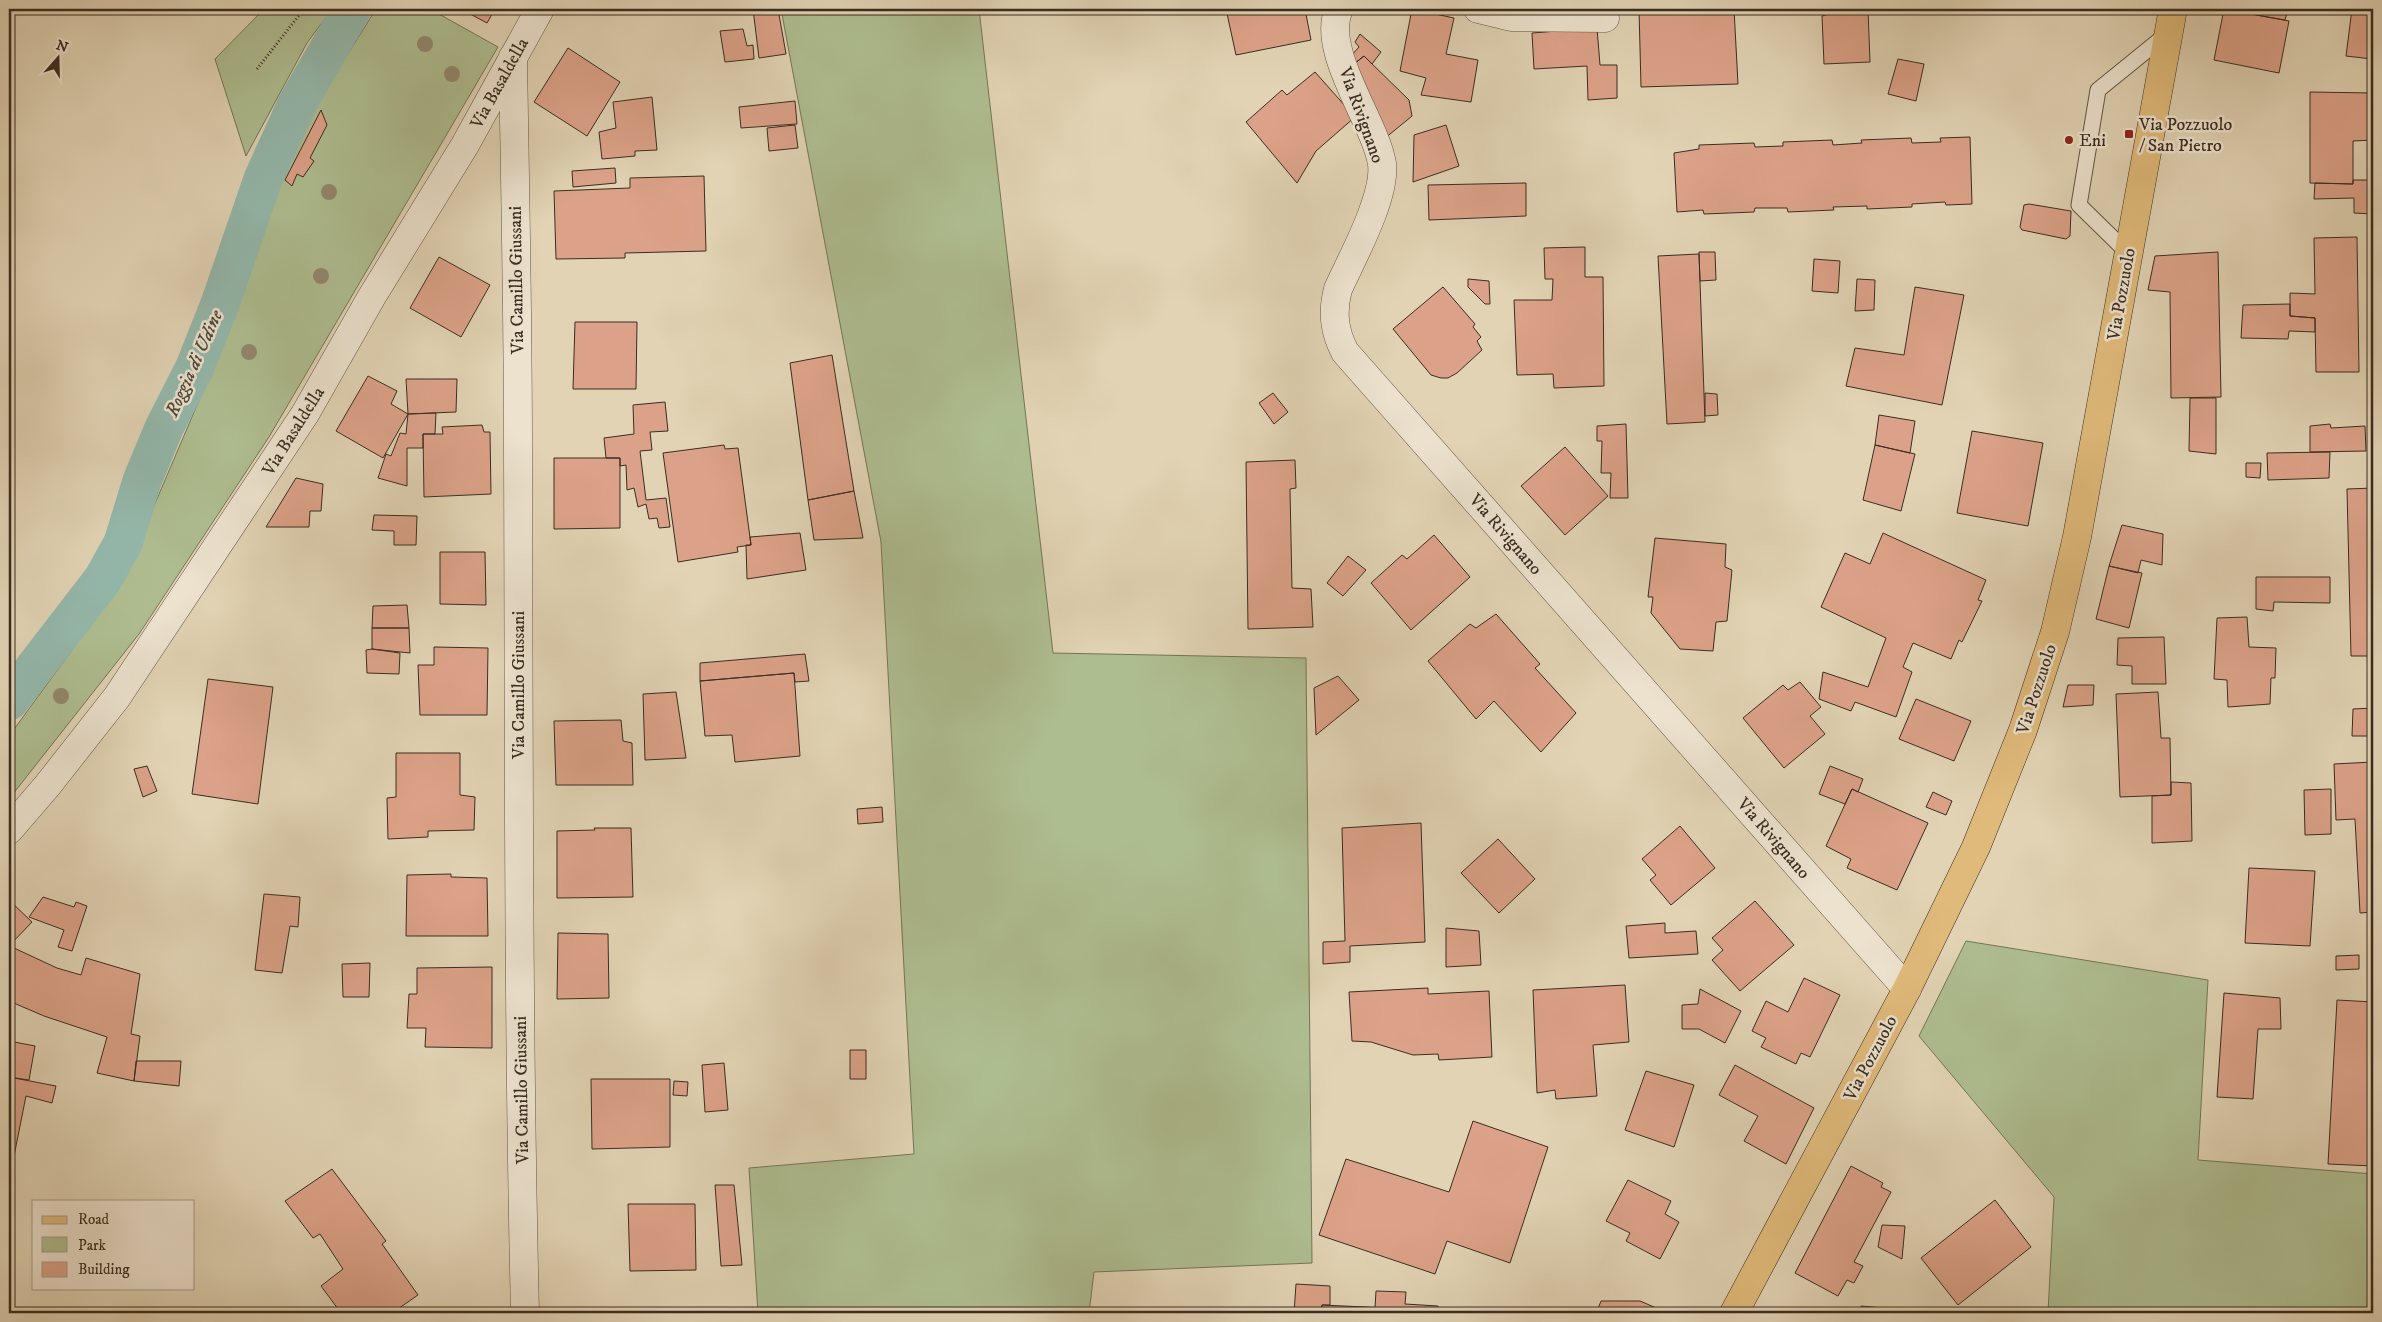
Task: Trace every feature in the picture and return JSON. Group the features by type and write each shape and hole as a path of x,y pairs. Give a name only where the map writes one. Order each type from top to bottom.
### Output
{"main road":[{"name":"Via Pozzuolo","path":"1734,1313 1907,988 1976,847 2023,730 2055,632 2077,537 2171,21"}],"street":[{"name":"Via Basaldella","path":"9,830 47,786 117,697 236,521 305,414 371,298 465,145 540,9"},
{"name":"Via Rivignano","path":"1339,9 1336,27 1346,76 1378,149 1382,165 1381,184 1376,202 1334,302 1335,328 1345,352 1907,988"},
{"path":"1478,9 1511,17 1605,18"},
{"name":"Via Camillo Giussani","path":"513,57 518,447 517,689 524,1313"}],"lane":[{"path":"2128,253 2079,205 2098,90 2171,21"}],"path":[{"path":"257,69 304,9"}],"green space":[{"path":"264,9 332,9 307,43 246,156 215,59"},
{"path":"376,9 430,9 498,47 269,437 139,634 9,799 9,736 75,646 139,541 209,377 273,187 315,106"},
{"path":"781,9 979,9 1053,653 1306,658 1312,1263 1094,1272 1089,1313 758,1313 749,1168 914,1154 881,542"},
{"path":"1966,941 2208,980 2198,1160 2373,1174 2373,1313 2048,1313 2054,1197 1919,1036"}],"building":[{"path":"461,9 495,9 487,23"},
{"path":"753,9 778,9 786,54 759,58"},
{"path":"1226,9 1305,9 1311,40 1236,55"},
{"path":"1412,9 1454,18 1446,54 1478,60 1471,102 1421,95 1426,78 1400,71"},
{"path":"1639,9 1734,9 1738,84 1641,87"},
{"path":"1828,9 1868,9 1870,62 1824,64 1822,16 1829,14"},
{"path":"2224,9 2289,21 2279,73 2214,60"},
{"path":"2257,9 2288,9 2285,20 2256,15"},
{"path":"2352,9 2373,9 2372,59 2346,56"},
{"path":"1597,28 1600,65 1617,65 1617,98 1588,100 1587,66 1534,69 1532,33"},
{"path":"743,29 747,46 753,45 754,59 725,62 720,31"},
{"path":"1360,34 1381,52 1372,64 1364,56 1354,64 1351,56 1359,47 1355,42"},
{"path":"568,48 620,82 587,136 534,102"},
{"path":"1364,56 1409,100 1412,116 1384,139 1354,64"},
{"path":"1898,59 1924,64 1916,101 1888,94"},
{"path":"1315,72 1355,117 1316,151 1297,183 1246,122 1282,90 1287,95"},
{"path":"2310,92 2373,93 2373,140 2353,141 2353,184 2310,183"},
{"path":"652,97 657,150 635,151 635,156 602,159 599,132 616,128 613,102"},
{"path":"795,101 797,124 741,128 739,107"},
{"path":"321,110 327,125 310,158 314,161 303,177 297,174 292,186 285,180"},
{"path":"795,125 798,148 769,151 767,128"},
{"path":"1446,125 1459,166 1413,182 1414,135"},
{"path":"1970,137 1972,204 1946,205 1945,202 1912,204 1912,207 1867,209 1867,206 1833,207 1834,210 1788,212 1787,208 1755,208 1754,212 1704,214 1703,210 1677,212 1674,153 1699,149 1699,145 1754,143 1755,147 1783,146 1783,142 1832,140 1833,145 1862,143 1861,140 1911,138 1912,143 1941,142 1940,138"},
{"path":"615,168 616,183 573,187 572,171"},
{"path":"704,176 706,251 625,253 625,258 556,259 554,191 630,188 630,178"},
{"path":"2353,180 2373,180 2373,214 2354,213 2354,198 2314,199 2315,183 2353,184"},
{"path":"1526,183 1526,216 1429,220 1428,185"},
{"path":"2029,204 2071,211 2070,236 2066,239 2022,230 2020,227 2024,205"},
{"path":"2357,237 2359,372 2316,372 2315,318 2290,316 2290,293 2315,294 2314,238"},
{"path":"1585,247 1585,277 1603,277 1604,386 1554,388 1553,374 1517,375 1514,300 1552,300 1553,279 1545,279 1544,248"},
{"path":"1699,252 1715,252 1716,280 1700,281"},
{"path":"2218,252 2221,397 2171,398 2170,292 2148,290 2155,256"},
{"path":"1699,254 1705,422 1667,424 1658,256"},
{"path":"439,257 490,285 461,337 410,308"},
{"path":"1814,259 1840,261 1838,293 1812,291"},
{"path":"1468,279 1489,281 1490,304 1485,304 1468,287"},
{"path":"1857,279 1875,280 1874,310 1855,311"},
{"path":"1443,287 1475,324 1473,327 1481,337 1477,341 1482,350 1457,373 1448,378 1431,375 1393,329"},
{"path":"1915,287 1964,295 1942,405 1846,386 1855,348 1904,355"},
{"path":"2290,304 2290,316 2315,318 2315,332 2289,331 2288,339 2241,338 2243,305"},
{"path":"575,322 637,322 636,389 573,389"},
{"path":"832,355 854,491 808,500 790,363"},
{"path":"368,376 397,391 391,404 408,414 383,458 336,431"},
{"path":"406,379 457,379 456,412 408,414"},
{"path":"1273,393 1288,412 1274,424 1259,403"},
{"path":"1705,393 1717,394 1718,415 1705,416"},
{"path":"2190,398 2216,398 2216,454 2189,451"},
{"path":"665,402 668,431 650,432 652,450 640,451 646,500 666,498 670,527 659,528 657,518 649,519 646,504 638,507 634,488 627,490 626,465 620,466 620,458 606,458 604,438 634,434 633,405"},
{"path":"436,413 435,434 423,434 423,448 407,448 407,486 378,478 386,454 391,456 400,433 406,434 408,414"},
{"path":"1879,415 1915,421 1910,453 1875,445"},
{"path":"1626,424 1628,498 1610,498 1611,473 1601,473 1602,441 1597,441 1597,426"},
{"path":"2330,424 2331,428 2365,426 2366,451 2310,452 2310,426"},
{"path":"482,425 484,432 490,432 491,494 424,497 423,434 443,434 442,427"},
{"path":"1972,431 2043,443 2028,526 1957,513"},
{"path":"724,445 725,449 738,448 751,545 737,547 738,552 678,562 663,453"},
{"path":"1875,445 1915,454 1901,511 1863,500"},
{"path":"1565,447 1608,496 1565,535 1521,486"},
{"path":"2330,452 2329,478 2268,480 2267,453"},
{"path":"554,458 620,458 620,528 554,529"},
{"path":"1295,460 1296,488 1290,489 1292,588 1311,589 1313,627 1248,629 1246,462"},
{"path":"2246,463 2261,463 2260,478 2246,477"},
{"path":"296,478 323,484 321,511 310,511 309,527 266,527"},
{"path":"2373,488 2373,656 2351,656 2347,489"},
{"path":"854,491 863,538 814,540 808,500"},
{"path":"374,515 417,516 416,545 394,545 394,531 372,530"},
{"path":"2122,525 2163,534 2162,565 2141,560 2138,573 2109,566"},
{"path":"800,533 806,570 747,579 746,545 751,545 750,537"},
{"path":"1883,533 1986,580 1978,600 1982,601 1962,642 1959,640 1951,659 1913,643 1903,667 1912,672 1896,717 1855,702 1851,711 1819,699 1823,672 1868,687 1886,638 1821,607 1845,553 1870,564"},
{"path":"1434,535 1470,577 1411,630 1371,583 1402,555 1407,559"},
{"path":"1655,538 1726,544 1725,567 1732,570 1727,621 1716,622 1713,651 1680,649 1651,613 1653,597 1648,597"},
{"path":"440,552 485,552 486,605 440,604"},
{"path":"1348,556 1366,570 1343,596 1327,583"},
{"path":"2109,566 2142,573 2129,628 2096,619"},
{"path":"2256,577 2330,577 2330,603 2274,602 2273,611 2256,609"},
{"path":"407,605 409,628 372,628 373,606"},
{"path":"1496,614 1540,664 1535,668 1576,713 1541,752 1494,701 1476,719 1428,661 1470,624 1476,628"},
{"path":"2247,617 2249,647 2276,648 2275,678 2271,678 2270,704 2228,707 2227,680 2214,679 2217,618"},
{"path":"372,628 409,628 410,653 372,649"},
{"path":"2164,637 2166,684 2132,684 2132,666 2117,665 2118,638"},
{"path":"434,647 488,648 487,715 420,715 418,665 434,665"},
{"path":"372,649 400,653 399,674 367,673 366,650"},
{"path":"805,654 809,681 795,682 794,673 700,681 700,663"},
{"path":"794,673 800,756 735,762 732,735 705,736 700,681"},
{"path":"1338,676 1359,700 1316,735 1314,688"},
{"path":"208,679 273,687 258,804 192,794"},
{"path":"1800,682 1821,707 1810,716 1825,734 1784,768 1743,718 1783,685 1788,690"},
{"path":"2068,685 2094,685 2093,705 2063,707"},
{"path":"676,692 686,758 645,760 643,694"},
{"path":"2158,692 2161,738 2170,738 2171,795 2120,797 2116,694"},
{"path":"1916,699 1971,721 1954,761 1899,739"},
{"path":"2373,708 2373,736 2352,736 2353,709"},
{"path":"621,720 623,741 632,743 633,785 556,785 554,721"},
{"path":"396,753 460,753 460,795 475,797 474,830 428,831 428,837 388,839 387,798 396,797"},
{"path":"2373,762 2373,912 2360,913 2355,819 2336,820 2334,764"},
{"path":"147,766 157,791 143,797 134,769"},
{"path":"1830,766 1863,779 1858,792 1852,789 1845,804 1819,794"},
{"path":"2171,782 2191,783 2192,841 2152,843 2152,796 2171,795"},
{"path":"1852,789 1928,823 1897,890 1847,868 1851,859 1826,846"},
{"path":"2331,789 2331,834 2305,835 2304,790"},
{"path":"1933,792 1952,801 1946,815 1926,807"},
{"path":"882,807 883,822 858,824 857,809"},
{"path":"1421,823 1425,942 1350,946 1350,962 1323,964 1323,942 1345,941 1342,828"},
{"path":"1680,826 1715,868 1671,905 1650,880 1656,875 1642,859"},
{"path":"594,828 631,828 633,897 557,898 557,831 595,830"},
{"path":"1498,839 1535,879 1499,913 1461,873"},
{"path":"2249,868 2315,871 2310,946 2245,943"},
{"path":"451,874 451,877 487,878 488,936 406,936 407,875"},
{"path":"264,894 300,897 298,927 290,926 282,973 255,970"},
{"path":"43,897 74,907 76,902 87,906 72,951 58,947 64,930 29,917"},
{"path":"9,900 32,922 9,946"},
{"path":"1755,901 1794,945 1740,991 1712,960 1723,950 1712,938"},
{"path":"1665,923 1665,933 1696,931 1698,954 1629,958 1626,926"},
{"path":"1446,928 1479,931 1481,965 1446,967"},
{"path":"558,933 608,934 609,998 557,999"},
{"path":"14,948 57,968 81,975 86,958 140,974 131,1034 140,1036 134,1081 97,1073 107,1037 44,1016 9,1001 9,954"},
{"path":"2359,955 2359,969 2336,970 2336,956"},
{"path":"370,963 369,997 343,997 342,964"},
{"path":"492,967 492,1048 425,1047 426,1028 407,1028 409,994 417,994 417,968"},
{"path":"1804,978 1840,995 1810,1057 1801,1053 1796,1064 1761,1047 1766,1038 1752,1031 1766,1001 1788,1012"},
{"path":"1625,985 1629,1042 1593,1045 1597,1096 1556,1099 1555,1090 1537,1093 1533,990"},
{"path":"1428,988 1428,994 1489,991 1492,1057 1439,1060 1438,1054 1413,1055 1371,1042 1352,1041 1349,992"},
{"path":"1700,989 1741,1011 1725,1043 1699,1029 1682,1029 1682,1005 1698,1004"},
{"path":"2224,993 2280,998 2281,1029 2258,1029 2253,1099 2217,1097"},
{"path":"2337,1000 2373,1002 2373,1166 2328,1164"},
{"path":"9,1041 35,1046 29,1080 9,1077"},
{"path":"850,1050 866,1050 866,1079 850,1079"},
{"path":"136,1061 181,1061 179,1086 134,1081"},
{"path":"724,1063 728,1110 705,1112 702,1065"},
{"path":"1735,1065 1814,1108 1786,1164 1744,1141 1758,1116 1719,1095"},
{"path":"1646,1071 1694,1085 1674,1147 1625,1130"},
{"path":"9,1077 56,1086 52,1103 26,1096 14,1156 9,1155"},
{"path":"591,1079 670,1079 670,1147 592,1149"},
{"path":"674,1081 688,1082 687,1096 673,1095"},
{"path":"1473,1121 1548,1147 1510,1263 1447,1241 1435,1274 1319,1235 1346,1159 1449,1192"},
{"path":"1851,1166 1883,1183 1881,1187 1891,1192 1854,1262 1863,1266 1854,1283 1847,1280 1838,1296 1795,1273"},
{"path":"332,1169 386,1241 382,1244 418,1295 392,1313 341,1313 321,1286 343,1269 320,1234 313,1238 285,1201"},
{"path":"1628,1180 1671,1201 1665,1214 1679,1222 1660,1259 1626,1241 1630,1233 1606,1221"},
{"path":"715,1185 734,1185 742,1265 721,1266"},
{"path":"1995,1200 2031,1247 1958,1305 1921,1258"},
{"path":"628,1204 695,1204 696,1270 630,1271"},
{"path":"1882,1225 1905,1226 1902,1259 1878,1247"},
{"path":"1296,1284 1330,1286 1330,1305 1322,1305 1321,1313 1294,1313"},
{"path":"1376,1291 1406,1292 1405,1304 1438,1306 1438,1313 1387,1313 1387,1308 1375,1308"},
{"path":"1601,1301 1640,1301 1668,1313 1601,1313 1597,1311"},
{"path":"1322,1305 1387,1308 1387,1313 1321,1313"},
{"path":"1861,1306 1895,1309 1894,1313 1861,1313"},
{"path":"745,1309 745,1313 725,1313 724,1310"}],"waterway":[{"name":"Roggia di Udine","path":"9,701 103,579 123,543 142,481 164,428 195,367 220,304 263,179 297,104 352,9"}],"place":[{"name":"Via Pozzuolo / San Pietro","path":"2129,134"},
{"name":"Eni","path":"2069,140"}]}
